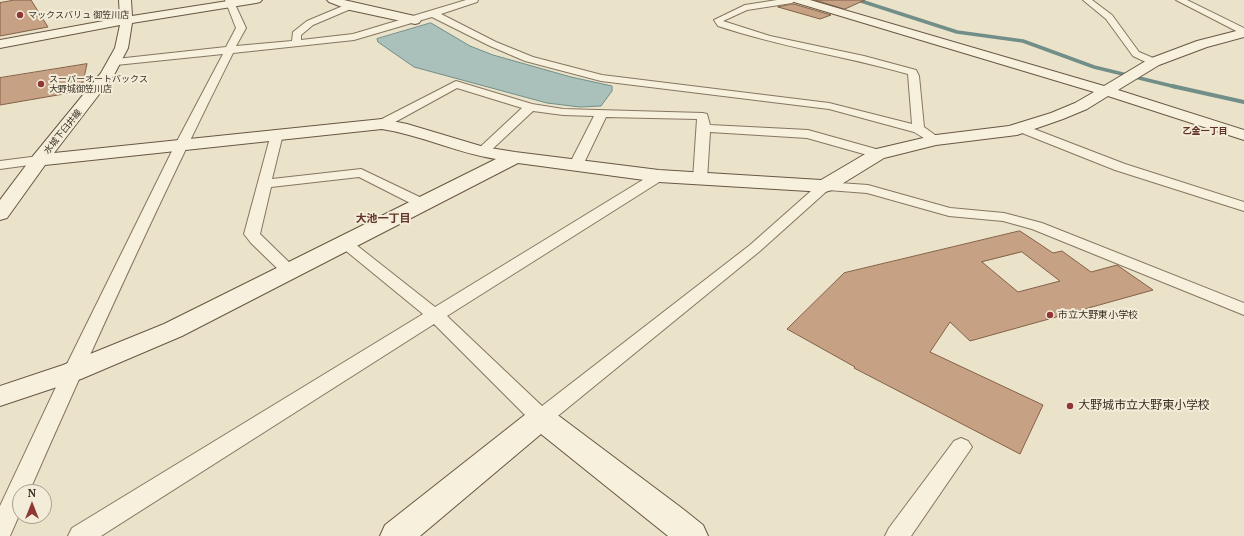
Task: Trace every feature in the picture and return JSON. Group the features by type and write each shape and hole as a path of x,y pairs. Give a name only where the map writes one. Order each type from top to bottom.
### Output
{"street":[{"name":"水城下臼井線","path":"0,214 116,62 127,33 128,20 125,0"},
{"path":"0,44 229,2 256,0"},
{"path":"333,0 350,6 415,20"},
{"path":"116,62 354,37 415,20 474,0"},
{"path":"792,0 745,8 718,20 721,24 766,39 852,57 912,72 914,76 918,129"},
{"path":"798,0 1107,91 1244,135"},
{"path":"1087,0 1109,17 1136,54 1154,62"},
{"path":"1180,0 1244,32"},
{"path":"0,532 72,372 181,145 241,28 229,2"},
{"path":"297,43 296,34 310,23 350,6"},
{"path":"433,14 493,44 529,59 601,78 829,106 918,129 936,140"},
{"path":"396,536 541,418 755,248 825,186 878,154 936,140 969,137 1021,128 1081,106 1154,62 1202,44 1244,32"},
{"path":"382,124 456,84 530,107 563,112 703,116 704,128 700,179"},
{"path":"482,152 530,107"},
{"path":"576,165 602,112"},
{"path":"0,165 277,134 382,124 401,127 482,152 515,157 659,176 868,189 949,212 1004,217 1037,226 1244,309"},
{"path":"704,128 808,134 878,154"},
{"path":"1021,128 1120,167 1244,207"},
{"path":"277,134 252,234 256,240 289,270"},
{"path":"0,396 72,372 173,330 515,157"},
{"path":"264,184 361,173 423,204"},
{"path":"80,536 659,176"},
{"path":"345,243 436,316 541,418 692,536"},
{"path":"897,536 961,447"}],"water":[{"path":"431,23 470,46 493,55 571,77 612,86 612,91 601,106 580,107 547,103 414,67 378,42 377,39"}],"building":[{"name":"マックスバリュ 御笠川店","path":"15,0 31,0 48,27 0,36 0,3"},
{"path":"815,0 865,0 845,9"},
{"path":"792,4 831,15 820,19 778,7"},
{"name":"スーパーオートバックス 大野城御笠川店","path":"87,64 81,91 0,105 0,78"},
{"path":"1020,231 1053,253 1062,251 1091,272 1117,265 1153,290 970,341 950,322 930,352 1043,405 1020,454 854,368 855,367 787,329 844,273","holes":["1022,252 1060,281 1018,292 982,262"]}],"waterway":[{"path":"858,0 957,32 1023,41 1094,67 1176,87"},
{"path":"1172,86 1244,102"}],"place":[{"name":"マックスバリュ 御笠川店","path":"20,15"},
{"name":"スーパーオートバックス 大野城御笠川店","path":"41,84"},
{"name":"市立大野東小学校","path":"1050,315"},
{"name":"大野城市立大野東小学校","path":"1070,406"}],"district":[{"name":"乙金一丁目","path":"1205,131"},
{"name":"大池一丁目","path":"383,219"}]}
